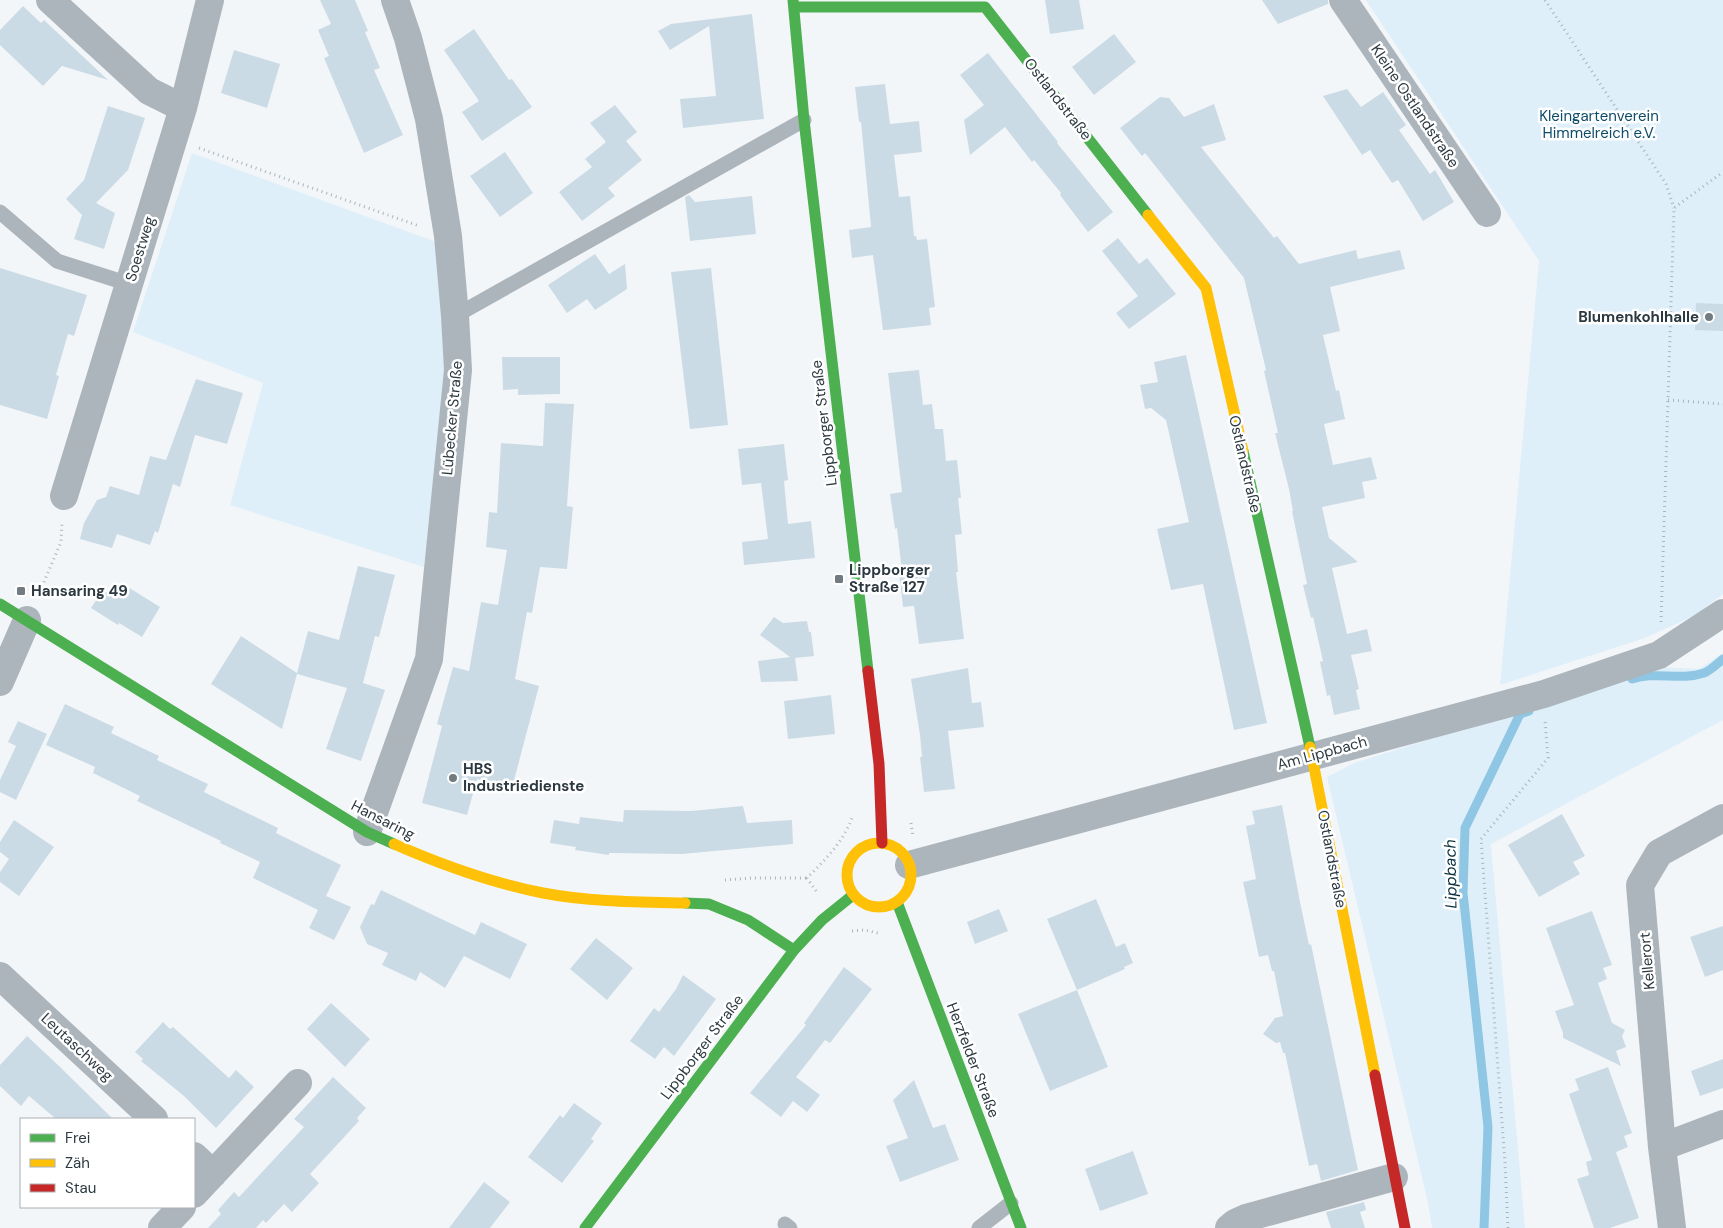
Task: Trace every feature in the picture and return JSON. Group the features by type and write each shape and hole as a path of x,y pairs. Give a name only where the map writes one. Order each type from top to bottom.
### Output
{"street":[{"path":"50,0 149,91 183,108"},
{"name":"Soestweg","path":"64,496 174,139 210,0"},
{"name":"Lübecker Straße","path":"367,832 429,659 458,370 448,236 429,119 408,38 395,0"},
{"name":"Kleine Ostlandstraße","path":"1343,0 1487,213"},
{"name":"Ostlandstraße","path":"793,4 991,3 1206,288 1312,756 1405,1228"},
{"name":"Lippborger Straße","path":"793,4 804,120 879,764 882,843"},
{"name":"Hansaring","path":"0,604 367,832 431,860 499,882 544,893 623,902 708,904 748,920 794,950"},
{"name":"Am Lippbach","path":"914,863 1544,694 1659,655 1723,613"},
{"path":"0,682 27,620"},
{"name":"Kellerort","path":"1672,1228 1662,1147 1640,884 1659,853 1723,818"},
{"path":"882,843 899,850 914,863 910,886 897,902 888,906 878,908 860,902 848,886 848,864 862,848 872,844 882,843"},
{"name":"Lippborger Straße","path":"585,1228 794,950 822,920 853,895"},
{"name":"Herzfelder Straße","path":"897,902 1021,1228"},
{"name":"Leutaschweg","path":"0,976 153,1118"},
{"path":"195,1191 203,1165 298,1083"},
{"path":"1662,1147 1723,1124"},
{"path":"1229,1228 1235,1222 1246,1218 1394,1177"},
{"path":"162,1228 181,1208"}],"lane":[{"path":"455,316 804,120"},
{"path":"0,212 57,261 129,284"},
{"path":"979,1228 1011,1203"}],"path":[{"path":"1545,0 1666,184 1674,208 1659,655"},
{"path":"174,139 448,236"},
{"path":"1674,208 1723,172"},
{"path":"1668,400 1723,404"},
{"path":"27,620 61,542 64,496"},
{"path":"1508,1228 1505,1162 1481,839 1548,758 1545,714"},
{"path":"882,934 864,930 850,932 807,878 839,843 853,815 910,814 914,863"}],"green space":[{"name":"Kleingartenverein Himmelreich e.V.","path":"1366,0 1723,0 1723,594 1696,615 1645,638 1500,685 1539,261"},
{"path":"192,153 439,243 446,364 424,567 230,505 263,383 133,332"},
{"path":"1723,653 1723,720 1491,844 1525,1228 1432,1228 1428,1203 1327,777 1354,763 1660,667 1699,669"}],"building":[{"path":"320,0 355,0 368,31 365,32 380,68 374,70 403,135 364,153 324,58 329,56 318,30 331,24"},
{"path":"1045,0 1079,0 1084,29 1050,34"},
{"path":"1262,0 1328,0 1328,4 1278,24"},
{"path":"23,6 41,23 44,20 108,80 62,66 43,86 0,45 0,30"},
{"path":"752,14 764,119 683,128 680,99 716,96 709,26 670,50 658,31 671,24"},
{"path":"474,29 509,80 512,79 532,107 482,141 462,112 479,101 444,50"},
{"path":"1114,34 1136,62 1094,95 1072,67"},
{"path":"234,50 280,64 267,108 221,93"},
{"path":"988,53 1113,212 1088,232 1060,195 1061,193 1034,160 1032,162 1005,127 970,155 964,120 984,105 960,75"},
{"path":"885,84 890,124 919,121 922,152 894,155 899,197 910,196 914,236 916,236 917,240 927,239 935,307 929,308 931,325 883,330 873,255 852,258 849,230 871,227 861,122 859,122 855,87"},
{"path":"1347,89 1361,107 1383,92 1406,125 1399,130 1430,174 1435,170 1454,202 1423,221 1398,180 1392,183 1370,150 1362,155 1323,96"},
{"path":"1160,97 1169,98 1184,117 1214,104 1226,140 1201,147 1274,238 1277,236 1299,264 1356,250 1358,259 1400,250 1405,269 1330,287 1340,331 1323,335 1336,391 1339,390 1345,419 1324,424 1333,465 1371,457 1377,479 1362,482 1365,498 1322,507 1329,538 1358,562 1332,568 1347,634 1367,629 1372,651 1351,655 1359,689 1356,690 1360,709 1334,715 1330,695 1327,696 1320,662 1323,661 1313,617 1311,618 1303,585 1307,584 1289,489 1275,433 1278,433 1264,371 1266,370 1244,278 1145,153 1142,156 1120,128"},
{"path":"615,105 637,132 626,141 642,160 608,188 615,196 582,221 559,192 592,167 585,159 606,142 590,123"},
{"path":"108,106 145,118 128,170 96,203 115,213 104,249 74,239 82,215 66,199 84,180"},
{"path":"505,152 533,193 500,217 470,176"},
{"path":"689,195 695,202 752,196 756,234 690,241 685,197"},
{"path":"1118,238 1139,264 1147,258 1176,294 1129,329 1116,313 1138,296 1102,251"},
{"path":"595,254 609,274 625,264 627,289 595,310 587,299 567,313 548,285"},
{"path":"0,268 87,295 74,336 68,334 56,375 59,376 47,419 0,405"},
{"path":"711,268 728,425 690,429 671,272"},
{"name":"Blumenkohlhalle","path":"1696,303 1723,304 1723,331 1695,330"},
{"path":"1186,355 1267,723 1234,730 1203,584 1171,590 1157,529 1189,522 1166,420 1151,408 1145,409 1140,385 1158,382 1154,362"},
{"path":"502,357 560,357 560,394 518,395 518,389 503,390"},
{"path":"919,370 923,405 932,404 935,429 943,429 946,461 957,460 961,498 958,498 962,534 955,535 958,572 956,572 964,639 919,644 914,606 903,607 899,572 902,572 897,528 895,529 890,494 902,492 888,373"},
{"path":"196,379 243,393 227,444 195,435 180,487 173,484 158,533 155,531 150,545 117,534 112,548 80,539 84,523 97,500 106,497 110,486 139,495 150,456 166,460"},
{"path":"545,403 574,404 567,506 573,507 567,569 540,567 532,613 527,612 515,679 539,686 512,788 477,779 467,815 422,803 442,726 437,724 453,667 469,671 481,602 498,605 507,550 486,547 489,512 497,513 501,443 543,446"},
{"path":"784,444 788,480 784,481 788,524 811,521 815,558 744,565 742,542 768,539 761,483 742,485 738,449"},
{"path":"358,566 395,575 379,637 375,636 363,683 385,690 361,761 326,749 347,688 297,674 282,729 211,684 241,636 297,673 308,631 339,640"},
{"path":"123,584 160,607 142,637 91,608 103,590 114,597"},
{"path":"774,617 783,623 807,621 809,632 811,632 814,656 795,658 798,681 761,682 758,661 790,657 760,635"},
{"path":"968,668 972,703 981,702 984,727 948,731 955,789 924,792 920,757 922,757 920,735 911,679"},
{"path":"831,695 835,734 788,739 784,701"},
{"path":"65,704 114,727 111,733 159,756 157,760 208,784 204,792 278,828 276,833 341,865 326,896 351,907 334,940 309,928 318,910 253,878 260,862 137,801 140,796 93,773 95,767 46,745"},
{"path":"18,721 47,734 16,800 0,792 0,780 16,746 8,742"},
{"path":"1282,805 1300,902 1309,945 1311,944 1358,1170 1321,1181 1317,1164 1309,1166 1285,1053 1283,1053 1280,1042 1276,1043 1263,1034 1275,1018 1283,1016 1274,971 1272,971 1268,955 1259,957 1243,882 1256,879 1246,826 1255,824 1252,811"},
{"path":"743,806 747,823 792,820 793,844 682,854 609,853 609,855 575,850 576,847 550,843 554,820 579,824 580,817 623,822 624,810 691,811"},
{"path":"1562,814 1585,856 1573,862 1580,874 1539,897 1508,845"},
{"path":"14,820 54,847 19,896 0,882 0,872 9,859 0,852 0,842"},
{"path":"381,890 475,935 481,922 527,944 510,979 464,956 445,988 420,972 416,981 382,965 388,953 367,944 360,927 371,904 374,905"},
{"path":"1096,899 1116,947 1125,943 1133,963 1124,967 1125,969 1077,990 1047,919"},
{"path":"999,909 1008,931 975,944 967,922"},
{"path":"1592,911 1612,965 1603,968 1607,979 1598,983 1612,1023 1625,1030 1622,1036 1626,1047 1616,1051 1621,1066 1563,1038 1555,1011 1574,1005 1546,928"},
{"path":"1723,926 1723,970 1705,977 1690,937"},
{"path":"596,938 633,968 607,1000 570,969"},
{"path":"844,967 872,989 830,1043 825,1040 796,1077 820,1095 807,1112 793,1101 781,1117 750,1093 806,1025 804,1023"},
{"path":"683,975 716,999 674,1056 664,1047 655,1059 630,1041 654,1008 659,1012 676,989"},
{"path":"1077,990 1108,1067 1050,1091 1018,1014"},
{"path":"331,1003 370,1039 345,1067 307,1029"},
{"path":"163,1022 170,1029 173,1027 229,1078 236,1070 254,1087 216,1128 184,1096 141,1061 143,1059 135,1052"},
{"path":"27,1036 112,1118 55,1118 29,1096 21,1106 0,1086 0,1065"},
{"path":"1723,1059 1723,1088 1700,1096 1691,1071"},
{"path":"1608,1067 1632,1133 1624,1136 1628,1147 1616,1152 1639,1218 1610,1228 1594,1228 1577,1179 1589,1175 1586,1162 1592,1160 1569,1094 1579,1090 1575,1079"},
{"path":"333,1077 366,1108 357,1118 359,1121 310,1174 319,1183 292,1212 284,1204 266,1223 263,1220 256,1228 208,1228 221,1214 218,1210 234,1192 239,1197 304,1127 294,1119"},
{"path":"914,1080 933,1128 945,1124 959,1160 900,1182 886,1146 908,1138 893,1100"},
{"path":"574,1103 602,1123 591,1139 594,1141 562,1183 528,1157 560,1115 563,1118"},
{"path":"1133,1151 1148,1194 1100,1211 1085,1169"},
{"path":"484,1182 510,1202 490,1228 449,1228"},
{"path":"1364,1202 1366,1210 1360,1212 1365,1228 1331,1228 1326,1212"}],"waterway":[{"name":"Lippbach","path":"1632,679 1650,676 1695,675 1709,671 1723,659"},
{"name":"Lippbach","path":"1484,1228 1488,1127 1463,893 1465,828 1520,714 1529,711"}],"traffic: fast":[{"path":"793,0 804,120 868,671"},
{"path":"794,7 985,7 1148,215"},
{"path":"1243,451 1310,747"},
{"path":"0,604 367,832 394,844"},
{"path":"585,1228 794,950 822,920 853,895"},
{"path":"897,902 1021,1228"},
{"path":"685,903 709,904 748,920 794,950"}],"traffic: slow":[{"path":"1148,215 1206,288 1243,451"},
{"path":"1310,747 1375,1075"},
{"path":"879,843 891,845 902,852 909,863 911,875 909,887 902,898 891,905 879,907 867,905 856,898 849,887 847,875 849,863 856,852 867,845 879,843"},
{"path":"394,844 467,873 543,893 596,900 685,903"}],"traffic: jam":[{"path":"868,671 879,764 882,843"},
{"path":"1375,1075 1405,1228"}],"place":[{"name":"Blumenkohlhalle","path":"1709,317"},
{"name":"Lippborger Straße 127","path":"839,579"},
{"name":"Hansaring 49","path":"21,591"},
{"name":"HBS Industriedienste","path":"453,778"}]}
